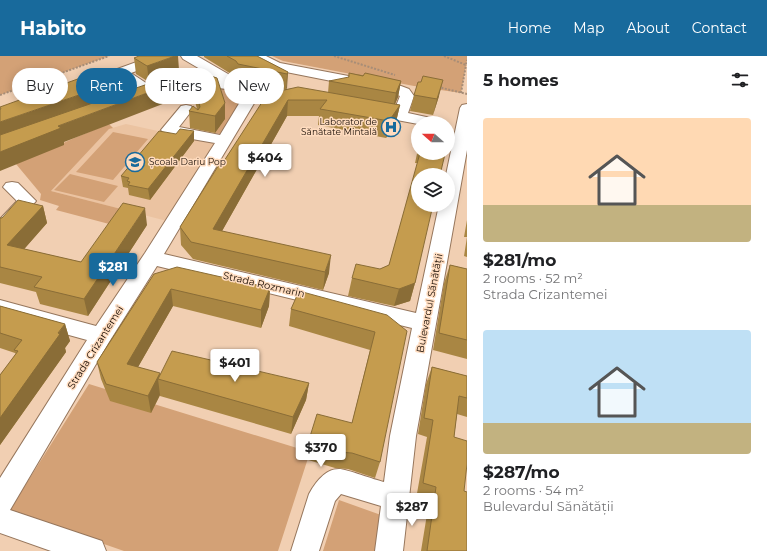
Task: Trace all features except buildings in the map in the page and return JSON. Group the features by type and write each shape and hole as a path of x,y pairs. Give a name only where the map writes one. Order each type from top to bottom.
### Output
{"street":[{"path":"134,68 165,56"},
{"path":"188,56 224,75"},
{"path":"255,56 276,66 396,89 404,92 407,96 399,116"},
{"path":"137,88 144,94 170,85 190,82 203,81 224,85"},
{"path":"71,92 76,90"},
{"name":"Bulevardul Sănătății","path":"455,127 464,100"},
{"name":"Strada Crizantemei","path":"0,502 101,336 152,258 224,140 242,104"},
{"path":"354,108 411,118"},
{"path":"186,109 169,130 224,140"},
{"name":"Bulevardul Sănătății","path":"388,551 403,436 424,323 436,269 451,160"},
{"path":"0,230 27,201 12,187"},
{"name":"Strada Rozmarin","path":"152,258 424,323"},
{"path":"0,308 101,336"},
{"path":"416,370 438,376"},
{"path":"305,551 323,494 331,485 339,481 395,498"},
{"path":"0,520 92,551"}],"path":[{"path":"0,95 109,56"},
{"path":"444,56 466,65"},
{"path":"464,100 467,60"}],"shaded area":[{"path":"0,56 109,56 68,71 68,68 12,68 12,91 0,95"},
{"path":"272,56 467,56 467,60 461,93 414,86 283,61"},
{"path":"216,88 224,88 224,104 246,104 227,135 215,133 225,119 214,104 216,104"},
{"path":"109,124 113,128 109,129 51,191 125,210 113,225 56,210 59,206 40,200 41,194 16,164"},
{"path":"126,124 167,133 218,139 167,221 51,191 109,129"},
{"path":"113,132 148,139 113,180 76,172"},
{"path":"70,174 118,186 104,202 54,190"},
{"path":"89,384 310,452 278,551 124,551 9,511"},
{"path":"339,500 381,515 375,551 323,551"}],"place":[{"name":"Laborator de Sănătate Mintală","path":"391,127"},
{"name":"Școala Dariu Pop","path":"135,162"}]}
